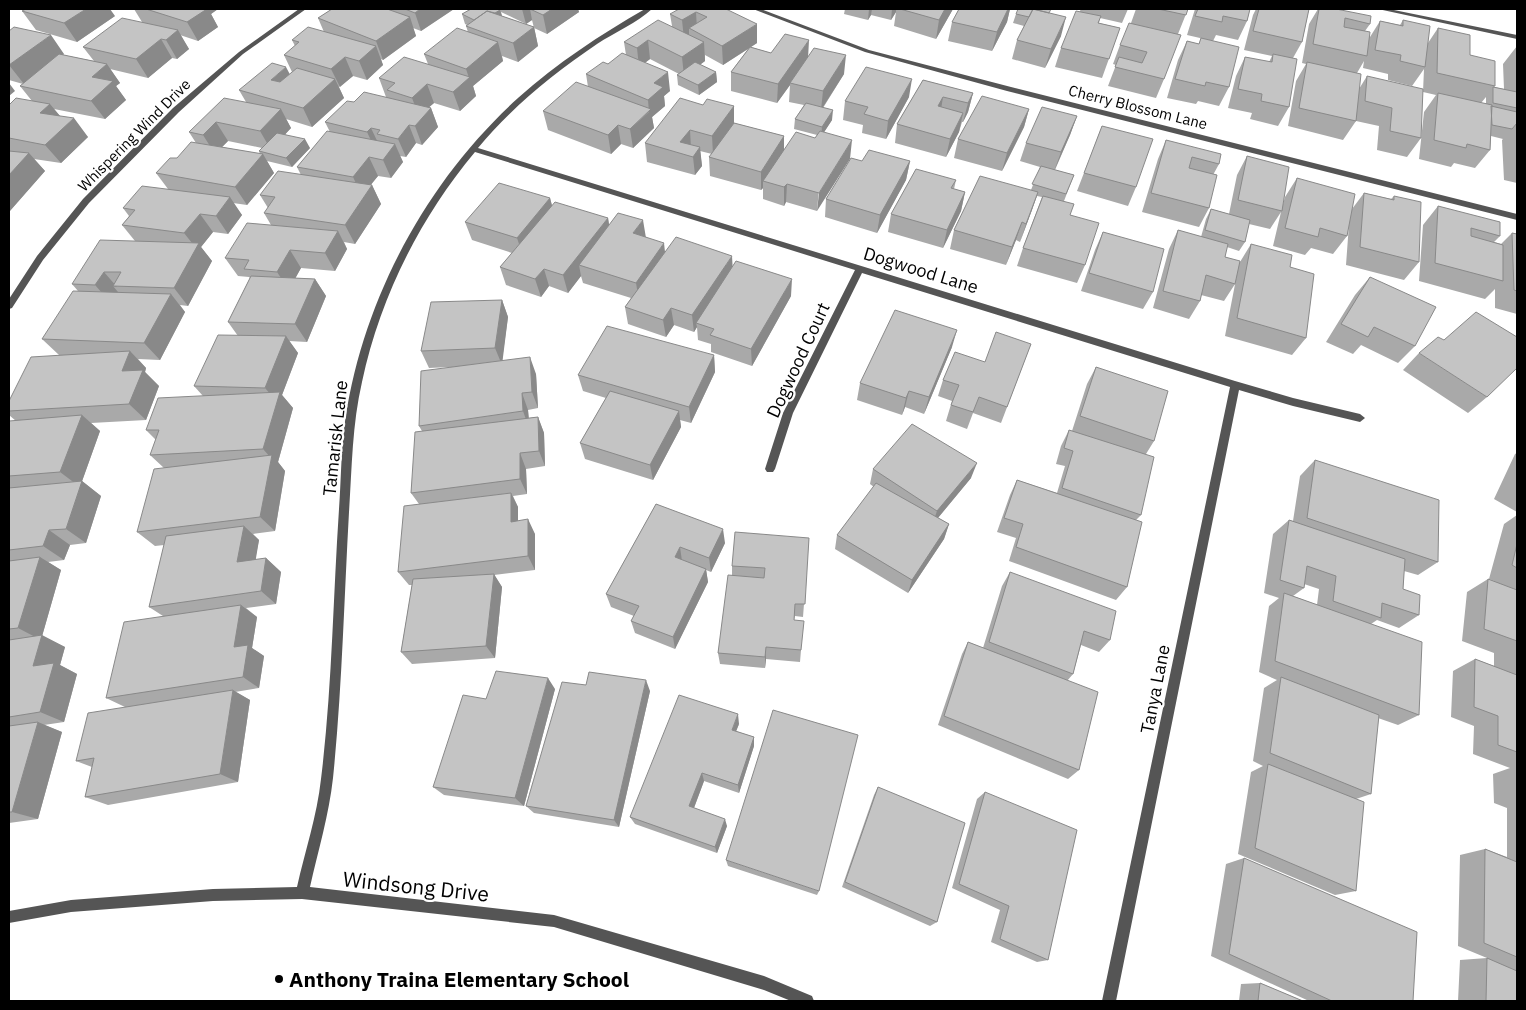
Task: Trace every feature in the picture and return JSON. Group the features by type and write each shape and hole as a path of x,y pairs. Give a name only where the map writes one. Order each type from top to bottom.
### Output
{"street":[{"name":"Whispering Wind Drive","path":"9,306 40,258 86,201 148,138 176,110 241,53 303,9"},
{"name":"Tamarisk Lane","path":"302,893 327,782 349,427 360,368 375,316 403,253 440,193 473,149 517,103 546,79 619,26 649,9"},
{"name":"Cherry Blossom Lane","path":"756,9 876,53 1009,89 1517,217"},
{"path":"1381,9 1517,38"},
{"name":"Dogwood Lane","path":"473,149 1235,385 1293,402 1360,418"},
{"name":"Dogwood Court","path":"770,469 788,412 860,268"},
{"name":"Tanya Lane","path":"1110,1001 1235,385"},
{"name":"Windsong Drive","path":"9,917 71,906 213,894 302,893 554,921 764,983 807,1001"}],"building":[{"path":"26,9 86,9 64,23 22,11"},
{"path":"146,9 207,9 187,22"},
{"path":"332,9 387,9 410,17 376,41 318,18"},
{"path":"405,9 420,9 415,13"},
{"path":"471,9 500,10 495,13 487,11 474,20 462,14"},
{"path":"530,9 552,9 543,15"},
{"path":"679,9 726,9 757,24 722,46 689,28 707,17 696,12 682,20 670,14"},
{"path":"900,9 945,9 939,20"},
{"path":"959,9 1008,9 997,32 952,22"},
{"path":"1018,9 1033,9 1029,17 1016,14"},
{"path":"1033,9 1051,9 1049,13"},
{"path":"1033,9 1066,17 1051,49 1017,40"},
{"path":"1158,9 1188,9 1186,15"},
{"path":"1198,9 1250,9 1247,21 1223,16 1222,22 1195,16"},
{"path":"1259,9 1309,9 1302,42 1253,31"},
{"path":"1319,9 1336,9 1371,16 1370,24 1345,18 1344,27 1370,32 1367,56 1313,44"},
{"path":"487,11 534,27 513,43 466,26"},
{"path":"1076,11 1101,16 1098,23 1120,28 1109,59 1061,48"},
{"path":"122,18 178,30 166,40 161,39 136,59 83,47"},
{"path":"658,20 704,42 682,57 648,40 637,48 624,42"},
{"path":"1403,20 1430,26 1425,67 1400,61 1401,55 1375,50 1380,21 1403,26"},
{"path":"1129,23 1181,35 1164,79 1115,67 1119,57 1142,63 1147,52 1120,45"},
{"path":"14,27 51,35 9,65 9,31"},
{"path":"308,27 376,46 359,61 345,57 331,69 284,55 299,42 292,40"},
{"path":"457,28 498,42 466,69 424,54"},
{"path":"1438,28 1470,35 1470,55 1495,61 1495,86 1437,73"},
{"path":"785,34 809,40 778,84 731,72 750,47 771,53"},
{"path":"1201,38 1239,47 1229,87 1206,82 1205,86 1175,79 1187,41 1199,44"},
{"path":"814,48 846,55 823,91 790,83"},
{"path":"622,53 668,72 654,83 663,87 648,100 586,74 603,62 608,64"},
{"path":"59,54 107,64 92,77 113,81 91,101 20,86"},
{"path":"1273,54 1297,59 1289,107 1261,101 1262,94 1238,89 1245,57 1272,62"},
{"path":"404,57 470,77 453,92 427,84 412,98 387,90 395,83 379,78"},
{"path":"695,62 716,72 698,85 677,75"},
{"path":"1307,62 1361,74 1356,121 1299,108"},
{"path":"272,63 286,67 271,80 280,82 297,68 335,79 303,108 239,90"},
{"path":"866,67 912,79 888,121 864,114 868,107 845,101"},
{"path":"1367,76 1423,89 1421,138 1390,131 1392,108 1365,101"},
{"path":"923,80 973,93 968,103 943,97 938,106 963,113 950,139 897,124"},
{"path":"576,82 651,109 630,129 618,125 608,135 543,111"},
{"path":"1493,87 1517,92 1517,108 1493,103"},
{"path":"364,92 431,108 415,126 409,125 398,139 377,134 380,130 371,128 367,132 325,122 347,101 354,102"},
{"path":"1438,93 1492,105 1490,150 1467,144 1466,148 1434,140"},
{"path":"982,96 1029,109 1007,153 958,139"},
{"path":"16,98 50,104 40,113 74,118 45,145 9,138 9,105"},
{"path":"224,98 281,109 260,131 216,122 203,135 189,132"},
{"path":"680,98 703,105 707,99 734,106 712,136 690,130 680,142 700,147 693,157 645,143"},
{"path":"806,103 833,110 822,127 795,119"},
{"path":"1491,106 1517,112 1517,123 1512,129 1492,125"},
{"path":"1042,107 1077,116 1061,152 1026,143"},
{"path":"734,123 784,136 761,172 709,157"},
{"path":"1102,126 1153,139 1136,187 1084,173"},
{"path":"327,131 395,144 383,160 369,157 353,177 297,167"},
{"path":"820,131 852,140 819,193 787,184 784,187 763,181 796,132 815,138"},
{"path":"277,133 305,139 286,158 259,151"},
{"path":"1166,140 1221,154 1219,164 1192,157 1189,168 1217,175 1209,208 1151,193"},
{"path":"191,142 263,154 235,187 156,173 170,158 177,158"},
{"path":"869,150 910,161 880,215 826,199 851,158 862,161"},
{"path":"9,151 29,153 9,175"},
{"path":"1247,156 1289,167 1282,211 1238,200"},
{"path":"1041,166 1074,175 1066,194 1032,184"},
{"path":"916,169 956,180 951,188 965,192 947,230 891,214"},
{"path":"278,171 372,185 345,225 264,213 275,197 260,195"},
{"path":"980,176 1038,192 1026,224 1022,222 1012,247 954,230"},
{"path":"1297,178 1355,194 1347,236 1320,228 1318,237 1285,228"},
{"path":"499,183 550,198 517,238 465,222"},
{"path":"142,186 230,197 216,216 200,214 184,233 122,225 135,210 123,208"},
{"path":"1364,193 1394,200 1394,196 1421,202 1419,262 1360,247"},
{"path":"1043,196 1074,204 1070,215 1099,223 1085,265 1023,248"},
{"path":"555,202 608,218 563,275 544,269 535,279 500,267"},
{"path":"1438,206 1500,222 1500,236 1471,228 1471,236 1503,245 1503,281 1435,263"},
{"path":"1211,209 1250,220 1245,242 1205,230"},
{"path":"618,213 643,220 633,233 664,243 636,283 579,265"},
{"path":"247,223 338,231 325,253 290,250 277,272 244,269 249,260 225,258"},
{"path":"1178,230 1228,244 1225,257 1240,261 1235,284 1206,275 1200,301 1163,291"},
{"path":"1103,232 1164,249 1153,292 1089,273"},
{"path":"1512,233 1517,234 1517,291 1514,290"},
{"path":"676,237 732,256 692,315 671,308 663,320 625,307"},
{"path":"100,240 199,243 174,288 113,286 121,272 104,272 95,285 72,284"},
{"path":"1251,244 1292,255 1290,267 1314,274 1306,338 1237,318"},
{"path":"736,261 792,279 751,349 710,335 714,329 696,323"},
{"path":"251,276 315,279 295,324 228,322"},
{"path":"1370,277 1436,307 1415,346 1374,327 1368,337 1341,324"},
{"path":"73,291 171,294 144,343 42,339"},
{"path":"502,300 495,348 421,351 431,302"},
{"path":"895,310 957,330 929,397 909,391 906,398 860,383"},
{"path":"1476,312 1517,337 1517,368 1487,397 1419,353 1438,337 1444,340"},
{"path":"607,326 714,355 689,407 578,375"},
{"path":"996,332 1031,344 1007,407 979,397 973,412 951,405 959,385 943,380 955,352 985,362"},
{"path":"218,335 286,336 265,388 194,386"},
{"path":"130,351 122,371 143,370 129,404 9,411 9,401 31,357"},
{"path":"530,357 532,392 522,393 523,411 419,426 421,371"},
{"path":"1096,367 1168,391 1154,441 1080,416"},
{"path":"610,391 679,411 650,465 580,443"},
{"path":"280,392 263,449 150,455 159,430 146,430 158,398"},
{"path":"82,415 60,472 9,476 9,421"},
{"path":"538,417 539,451 520,453 520,479 411,493 415,432"},
{"path":"912,424 977,463 937,511 873,469"},
{"path":"1069,430 1154,457 1141,515 1062,488 1073,451 1064,448"},
{"path":"272,455 260,517 137,532 154,469"},
{"path":"1315,460 1439,500 1438,562 1307,518"},
{"path":"1017,480 1142,522 1127,587 1016,547 1023,524 1004,518"},
{"path":"82,481 66,529 49,530 43,546 9,550 9,488"},
{"path":"876,483 949,524 912,580 837,535"},
{"path":"511,493 511,522 528,519 528,556 398,572 404,506"},
{"path":"656,504 723,529 709,558 680,547 675,557 706,569 673,637 631,621 639,606 606,594"},
{"path":"1289,520 1405,559 1403,589 1420,595 1419,615 1382,603 1381,618 1333,601 1336,576 1307,566 1304,588 1280,580"},
{"path":"244,526 237,562 266,558 261,591 149,607 166,536"},
{"path":"735,532 809,538 805,604 795,604 794,620 804,621 801,650 766,647 765,657 718,653 728,575 764,578 765,568 732,566"},
{"path":"1517,544 1517,568 1512,565"},
{"path":"40,557 18,628 9,629 9,561"},
{"path":"1010,572 1116,611 1110,640 1084,631 1073,674 989,642"},
{"path":"494,574 486,646 401,652 413,579"},
{"path":"1488,579 1517,590 1517,641 1484,629"},
{"path":"1284,593 1422,642 1419,715 1275,661"},
{"path":"241,605 234,647 248,645 243,677 106,698 124,622"},
{"path":"42,635 33,666 54,663 40,712 9,717 9,640"},
{"path":"968,642 1098,692 1079,770 944,716"},
{"path":"1475,659 1517,675 1517,752 1498,745 1498,716 1474,707"},
{"path":"496,671 548,678 515,798 433,787 463,695 486,699"},
{"path":"589,672 646,680 614,820 526,806 562,682 586,685"},
{"path":"1281,677 1379,715 1371,794 1270,753"},
{"path":"233,690 220,774 85,797 94,758 76,761 88,713"},
{"path":"679,695 738,714 732,730 754,737 738,785 702,773 689,806 725,819 715,847 630,817"},
{"path":"773,710 858,735 819,891 726,860"},
{"path":"38,722 12,812 9,812 9,726"},
{"path":"1268,764 1364,802 1356,891 1255,848"},
{"path":"878,787 965,823 937,922 845,882"},
{"path":"985,792 1077,830 1048,960 1000,939 1009,906 959,884"},
{"path":"1485,849 1517,862 1517,957 1484,943"},
{"path":"1244,858 1417,932 1413,1001 1332,1001 1229,954"},
{"path":"1487,958 1517,971 1517,1001 1486,1001"},
{"path":"1260,983 1303,1001 1258,1001"}],"place":[{"name":"Anthony Traina Elementary School","path":"279,979"}]}
